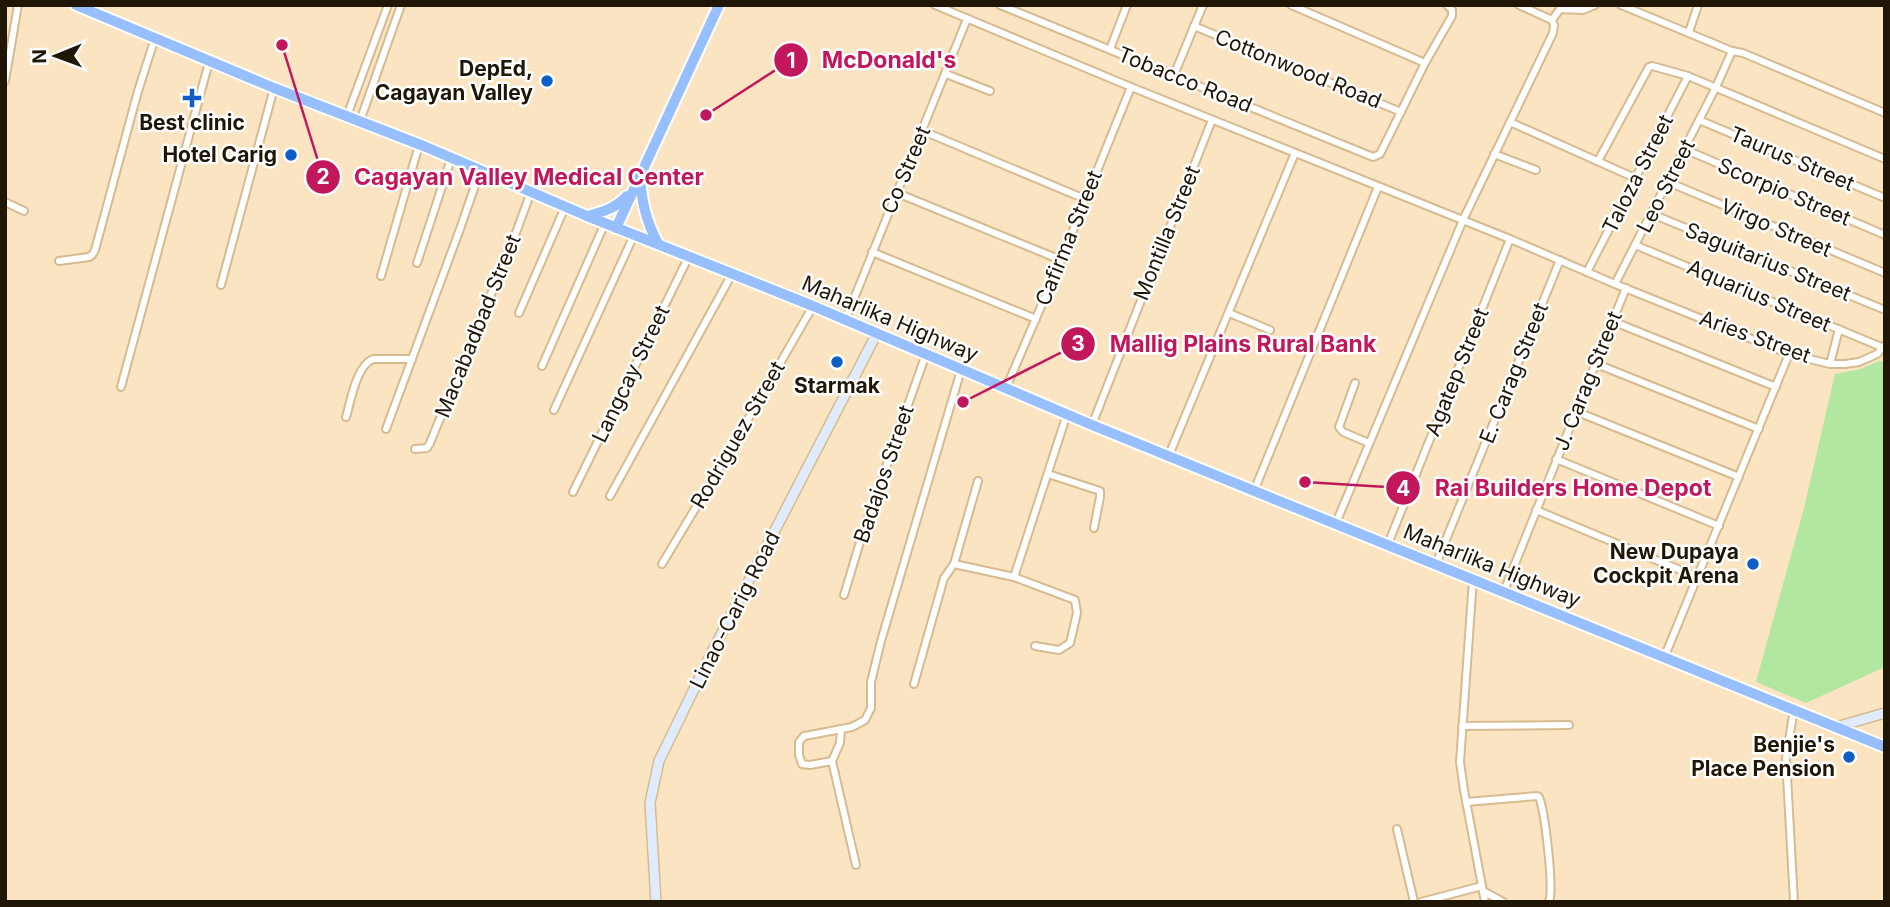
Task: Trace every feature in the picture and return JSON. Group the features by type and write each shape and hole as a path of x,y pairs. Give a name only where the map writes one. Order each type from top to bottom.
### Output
{"highway":[{"name":"Maharlika Highway","path":"76,5 96,9 209,62 813,306 1092,425 1885,747"},
{"path":"616,228 719,5"},
{"path":"640,174 641,198 646,218 658,244"},
{"path":"587,216 619,205 635,186"}],"main road":[{"name":"Linao-Carig Road","path":"656,902 650,803 659,761 712,652 877,334"},
{"path":"1836,727 1885,713"}],"street":[{"path":"5,81 18,5"},
{"path":"347,116 388,5"},
{"path":"360,121 401,5"},
{"name":"Aries Street","path":"935,5 1790,354 1845,364 1859,362 1877,354 1884,346"},
{"name":"Tobacco Road","path":"1000,5 1368,156 1375,157 1380,154 1401,112"},
{"path":"1110,49 1127,5"},
{"path":"1174,75 1203,5"},
{"path":"1291,5 1425,63"},
{"path":"1401,112 1452,16 1452,10 1447,5"},
{"path":"1336,523 1462,220 1553,33 1552,20 1519,5"},
{"path":"1552,20 1560,9 1583,10 1595,5"},
{"path":"1621,5 1885,113"},
{"path":"1689,32 1698,5"},
{"name":"Co Street","path":"845,321 967,19"},
{"name":"Cottonwood Road","path":"1194,26 1401,112"},
{"path":"59,261 89,257 95,250 155,38"},
{"name":"Leo Street","path":"1615,284 1732,51"},
{"path":"121,387 209,62"},
{"path":"1598,161 1649,67 1652,66 1716,87 1885,159"},
{"path":"946,74 990,91"},
{"name":"Taloza Street","path":"1587,272 1688,76"},
{"name":"Cafirma Street","path":"1006,388 1131,87"},
{"path":"221,285 274,88"},
{"name":"Montilla Street","path":"1092,425 1212,120"},
{"name":"Taurus Street","path":"1699,120 1885,198"},
{"path":"1510,122 1635,178"},
{"path":"923,131 1085,199"},
{"path":"381,276 419,145"},
{"name":"Scorpio Street","path":"1684,149 1885,235"},
{"path":"1168,455 1295,153"},
{"path":"1494,154 1536,170"},
{"path":"416,263 451,159"},
{"path":"386,429 480,171"},
{"name":"Virgo Street","path":"1668,183 1885,273"},
{"path":"1254,491 1378,187"},
{"name":"Macabadbad Street","path":"415,449 427,448 434,435 531,191"},
{"path":"897,193 1061,260"},
{"path":"5,202 24,211"},
{"path":"519,313 565,207"},
{"name":"Saguitarius Street","path":"1652,214 1885,310"},
{"path":"542,366 605,223"},
{"path":"554,410 634,235"},
{"name":"Agatep Street","path":"1389,545 1510,239"},
{"name":"Aquarius Street","path":"1635,245 1884,346"},
{"path":"872,252 1036,319"},
{"name":"Langcay Street","path":"573,492 689,256"},
{"name":"E. Carag Street","path":"1436,564 1560,260"},
{"path":"610,496 732,274"},
{"name":"J. Carag Street","path":"1504,592 1626,288"},
{"name":"Rodriguez Street","path":"662,564 733,447 813,306"},
{"path":"1228,313 1270,330"},
{"path":"1612,321 1776,387"},
{"path":"1830,363 1839,329"},
{"name":"Badajos Street","path":"844,595 863,532 926,354"},
{"path":"1664,658 1790,354"},
{"path":"346,417 360,373 367,362 373,359 412,359"},
{"path":"1594,363 1759,429"},
{"path":"832,761 802,764 799,742 810,734 861,723 871,711 871,682 878,653 961,370"},
{"path":"1355,383 1339,427 1343,432 1369,443"},
{"path":"1575,411 1739,477"},
{"path":"1014,577 1067,414"},
{"path":"1556,459 1719,526"},
{"path":"1048,474 1100,491 1094,528"},
{"path":"914,684 944,578 954,564 978,481"},
{"path":"1536,510 1698,577"},
{"path":"954,564 1014,577 1071,598 1077,603 1070,643 1059,650 1035,646"},
{"path":"1473,579 1460,762 1485,902"},
{"path":"1794,709 1786,758 1794,902"},
{"path":"1462,726 1569,725"},
{"path":"841,729 840,743 832,761 856,865"},
{"path":"1466,802 1539,797 1546,835 1551,890 1549,902"},
{"path":"1397,829 1415,902"},
{"path":"1422,902 1483,889 1503,902"}],"green space":[{"path":"1879,361 1885,362 1885,667 1806,703 1756,682 1804,508 1835,374 1861,369"}],"place":[{"name":"Cagayan Valley Medical Center","path":"282,45"},
{"name":"DepEd, Cagayan Valley","path":"547,81"},
{"name":"Best clinic","path":"192,98"},
{"name":"McDonald's","path":"706,115"},
{"name":"Hotel Carig","path":"291,155"},
{"name":"Starmak","path":"837,362"},
{"name":"Mallig Plains Rural Bank","path":"963,402"},
{"name":"Rai Builders Home Depot","path":"1305,482"},
{"name":"New Dupaya Cockpit Arena","path":"1753,564"},
{"name":"Benjie's Place Pension","path":"1849,757"}]}
